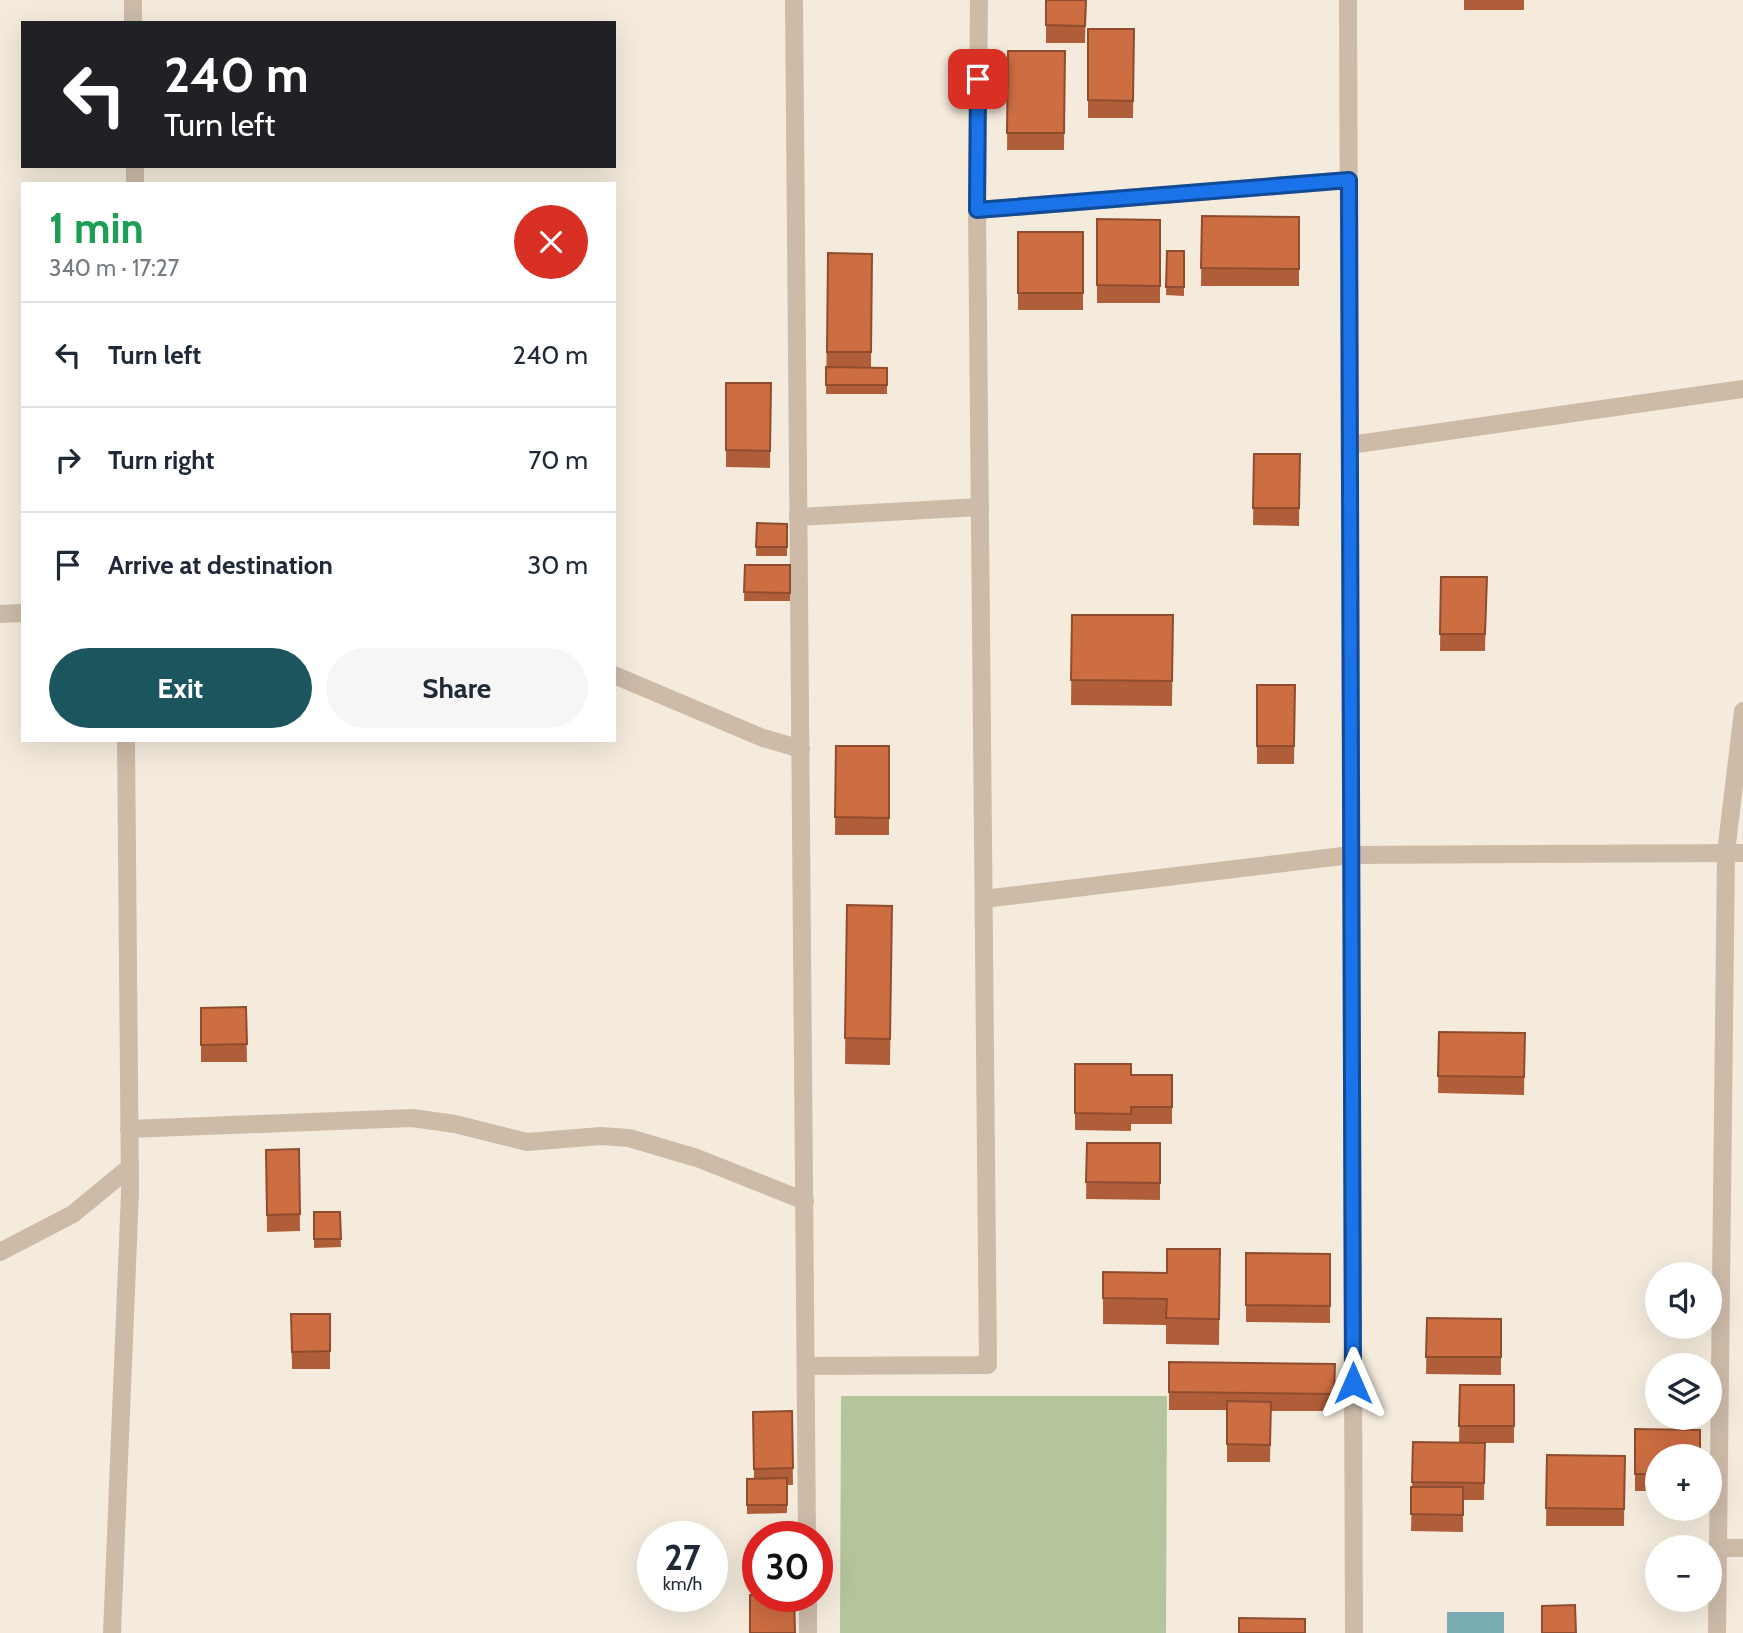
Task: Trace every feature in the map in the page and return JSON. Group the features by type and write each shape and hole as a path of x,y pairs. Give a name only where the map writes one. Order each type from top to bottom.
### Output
{"street":[{"path":"132,0 133,21"},
{"path":"794,0 807,1521"},
{"path":"806,1366 988,1365 977,210 979,0"},
{"path":"1348,0 1354,1633"},
{"path":"977,210 1349,180"},
{"path":"1350,445 1743,388"},
{"path":"799,517 980,507"},
{"path":"0,614 21,613"},
{"path":"616,676 763,738 800,748"},
{"path":"1717,1535 1734,852 1743,711"},
{"path":"112,1633 130,1167 126,742"},
{"path":"984,899 1351,855 1734,852"},
{"path":"129,1129 412,1118 455,1124 527,1142 601,1136 629,1138 697,1158 805,1200"},
{"path":"0,1252 72,1214 130,1167"},
{"path":"1722,1548 1743,1548"},
{"path":"808,1612 808,1633"},
{"path":"1717,1612 1717,1633"}],"green space":[{"path":"841,1396 1167,1396 1166,1633 840,1633"}],"water":[{"path":"1447,1612 1504,1612 1504,1633 1447,1633"}],"building":[{"path":"1046,0 1086,0 1085,26 1046,25"},
{"path":"1088,29 1134,29 1133,101 1088,100"},
{"path":"1008,51 1065,51 1064,133 1007,133"},
{"path":"1202,216 1299,217 1299,269 1201,268"},
{"path":"1097,219 1160,220 1160,286 1097,285"},
{"path":"1018,232 1083,232 1083,293 1018,293"},
{"path":"1167,251 1184,251 1184,287 1166,287"},
{"path":"828,253 872,254 871,352 827,352"},
{"path":"826,367 887,368 887,385 826,385"},
{"path":"726,383 771,383 770,451 726,450"},
{"path":"1254,454 1300,454 1299,508 1253,508"},
{"path":"757,523 787,524 787,547 756,547"},
{"path":"745,565 790,565 790,593 744,592"},
{"path":"1441,577 1487,577 1485,634 1440,634"},
{"path":"1072,615 1173,615 1172,681 1071,680"},
{"path":"1257,685 1295,685 1294,746 1257,746"},
{"path":"836,746 889,746 889,818 835,817"},
{"path":"847,905 892,906 890,1039 845,1038"},
{"path":"246,1007 247,1044 201,1045 201,1008"},
{"path":"1439,1032 1525,1033 1524,1077 1438,1076"},
{"path":"1075,1064 1131,1064 1131,1075 1172,1075 1172,1107 1131,1107 1131,1114 1075,1113"},
{"path":"1087,1143 1160,1143 1160,1183 1086,1182"},
{"path":"299,1149 300,1214 267,1215 266,1150"},
{"path":"314,1212 340,1212 341,1239 314,1239"},
{"path":"1167,1249 1220,1249 1219,1319 1166,1318 1167,1299 1103,1298 1103,1272 1167,1273"},
{"path":"1246,1253 1330,1254 1330,1306 1246,1305"},
{"path":"291,1314 330,1314 330,1351 292,1352"},
{"path":"1427,1318 1501,1319 1501,1357 1426,1357"},
{"path":"1169,1362 1335,1364 1334,1394 1169,1392"},
{"path":"1460,1385 1514,1385 1514,1426 1459,1426"},
{"path":"1227,1401 1271,1402 1270,1445 1227,1444"},
{"path":"792,1411 793,1468 754,1469 753,1412"},
{"path":"1635,1429 1700,1430 1700,1444 1645,1444 1645,1474 1635,1474"},
{"path":"1413,1442 1485,1443 1484,1483 1412,1482"},
{"path":"1547,1455 1625,1456 1624,1509 1546,1508"},
{"path":"787,1478 787,1505 747,1505 747,1479"},
{"path":"1411,1487 1463,1487 1463,1515 1411,1514"},
{"path":"1575,1605 1576,1633 1542,1633 1542,1606"},
{"path":"750,1612 794,1612 795,1633 750,1633"},
{"path":"1239,1618 1305,1619 1305,1633 1239,1633"}],"route":[{"path":"978,79 977,210 1349,180 1353,1383"}]}
